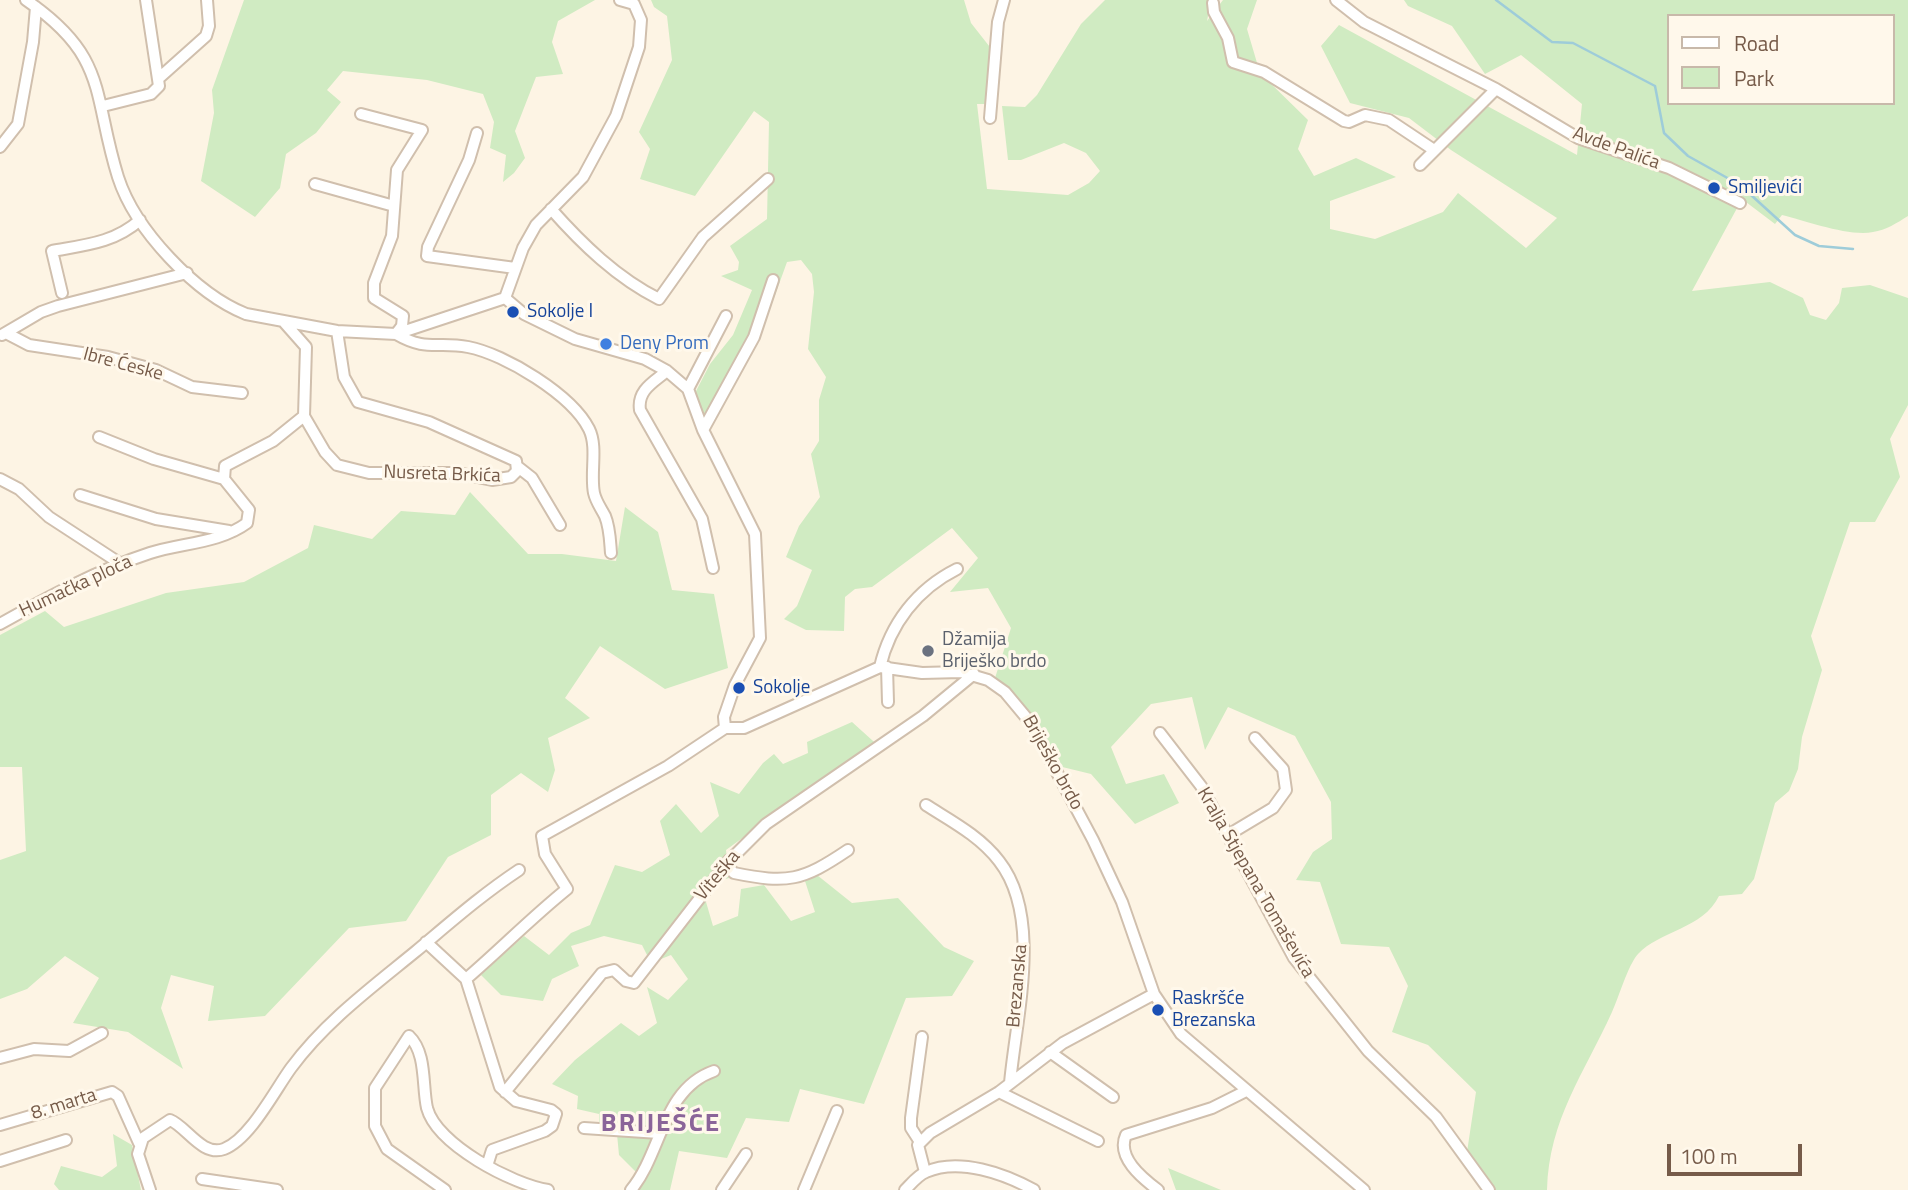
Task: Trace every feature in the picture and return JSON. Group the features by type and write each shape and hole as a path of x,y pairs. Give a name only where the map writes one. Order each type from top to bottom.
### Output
{"street":[{"path":"26,0 80,48 103,106 118,177 140,220 167,254 229,307 246,314 337,331 396,334 505,298"},
{"path":"103,106 151,94 159,86 146,0"},
{"path":"159,78 205,36 209,26 207,0"},
{"path":"505,298 515,268 536,225 583,177 616,116 639,47 641,20 634,4 620,0"},
{"path":"990,118 998,22 1004,0"},
{"name":"Avde Palića","path":"1336,0 1364,22 1496,89 1578,138 1657,163 1740,203"},
{"path":"1213,2 1214,12 1228,38 1233,62 1264,72 1344,121 1376,116 1399,125 1434,149"},
{"path":"0,147 18,124 29,74 36,7"},
{"path":"1420,165 1496,89"},
{"path":"362,114 422,130 400,163 392,236 372,289 374,298 403,316 402,326 396,334"},
{"path":"477,133 469,160 428,247 427,256 515,268"},
{"path":"551,209 612,269 640,290 659,299 703,237 768,179"},
{"path":"315,184 394,206"},
{"path":"62,293 52,251 100,243 124,234 140,220"},
{"name":"Ibre Ćeske","path":"3,335 58,306 187,272"},
{"path":"703,430 754,337 774,280"},
{"path":"505,298 524,314 575,339 645,359 667,371 688,389 703,430 755,534 761,610 760,638 736,685 724,717 725,729"},
{"path":"688,389 726,316"},
{"path":"224,479 225,466 273,440 304,416 306,347 283,321"},
{"name":"Nusreta Brkića","path":"304,416 325,452 337,465 369,473 458,473 492,480 511,477 518,467 513,460 458,433 358,402 344,377 337,331"},
{"path":"396,334 414,345 469,347 543,380 569,403 589,429 593,442 590,473 595,501 605,516 611,553"},
{"name":"Ibre Ćeske","path":"3,335 29,345 108,357 156,370 192,387 242,393"},
{"path":"667,371 642,393 638,400 640,410 702,519 713,568"},
{"path":"80,495 156,519 235,532 247,523 249,510 224,479 154,459 99,437"},
{"path":"518,467 532,478 560,525"},
{"path":"0,479 19,489 49,517 121,564"},
{"name":"Humačka ploča","path":"0,624 92,575 152,553 235,532"},
{"path":"888,702 883,667 884,649 909,606 942,576 957,569"},
{"path":"466,979 509,943 516,930 567,889 545,854 542,836 668,766 725,729 744,729 883,667"},
{"name":"Briješko brdo","path":"883,667 922,673 974,674 1005,692 1030,722 1116,889 1154,994 1181,1034 1364,1190"},
{"name":"Viteška","path":"505,1092 602,972 614,970 634,983 729,860 766,824 923,716 974,674"},
{"name":"Kralja Stjepana Tomaševića","path":"1160,733 1200,786 1294,958 1368,1051 1436,1117 1489,1190"},
{"path":"1228,835 1273,808 1286,790 1283,769 1255,738"},
{"name":"Brezanska","path":"926,805 967,831 998,860 1010,879 1024,945 1010,1083"},
{"path":"729,860 728,867 734,873 782,881 798,878 848,850"},
{"path":"150,1190 138,1153 139,1143 167,1119 211,1148 221,1150 234,1142 258,1117 309,1044 350,1004 472,901 519,870"},
{"path":"426,942 466,979 495,1077 505,1092 516,1101 551,1110 556,1118 545,1131 492,1150 487,1166"},
{"path":"925,1172 917,1151 920,1142 930,1133 999,1092 1051,1052 1096,1023 1154,994"},
{"path":"0,1058 34,1049 69,1051 102,1033"},
{"path":"445,1190 382,1143 373,1112 375,1088 409,1036 422,1069 427,1108 435,1125 487,1166 530,1186 548,1190"},
{"path":"920,1142 911,1128 911,1118 922,1037"},
{"path":"1051,1052 1113,1097"},
{"path":"631,1190 649,1163 659,1133 682,1093 693,1080 713,1071"},
{"path":"1152,1188 1129,1161 1123,1142 1126,1135 1212,1108 1246,1091"},
{"name":"8. marta","path":"0,1125 112,1092 118,1096 139,1143"},
{"path":"999,1092 1098,1141"},
{"path":"804,1190 836,1111"},
{"path":"584,1128 659,1133"},
{"path":"1,1159 66,1140"},
{"path":"722,1190 746,1154"},
{"path":"905,1190 925,1172 955,1166 984,1170 1034,1190"},
{"path":"202,1179 272,1189"}],"green space":[{"path":"244,0 595,0 558,21 552,42 563,74 536,77 515,131 525,158 503,182 506,155 490,148 494,122 483,94 427,80 343,71 327,90 341,102 316,133 286,154 280,188 255,217 201,181 214,113 212,90"},
{"path":"651,0 964,0 971,23 993,51 985,104 977,104 987,189 1068,195 1089,183 1100,171 1086,153 1064,143 1021,160 1008,160 1002,106 1025,107 1037,95 1081,24 1105,0 1211,0 1207,21 1223,0 1257,0 1247,29 1260,73 1308,120 1298,149 1314,176 1356,158 1396,177 1330,201 1330,229 1375,239 1443,212 1458,193 1526,248 1557,218 1451,150 1409,118 1350,103 1321,46 1339,25 1577,155 1582,104 1521,55 1485,74 1452,26 1408,6 1404,0 1908,0 1908,216 1878,231 1852,232 1782,215 1775,224 1742,199 1692,291 1770,282 1803,298 1810,315 1826,320 1839,303 1842,288 1870,285 1908,298 1908,405 1890,439 1900,477 1875,522 1850,522 1811,636 1822,670 1802,737 1798,769 1789,791 1775,803 1754,879 1742,894 1719,896 1703,916 1647,946 1634,959 1561,1119 1549,1165 1547,1190 1488,1190 1467,1152 1476,1092 1428,1045 1392,1032 1408,986 1389,947 1341,944 1320,882 1296,880 1313,852 1332,839 1331,802 1295,736 1228,707 1205,750 1192,697 1151,704 1111,747 1126,784 1164,774 1179,803 1135,824 1091,774 1050,764 1030,720 995,678 1011,628 988,588 950,592 978,558 952,528 872,587 855,589 845,597 844,631 806,630 784,619 797,606 812,570 786,557 799,526 820,497 811,454 819,441 819,400 826,377 808,349 814,292 812,274 801,260 787,262 757,345 706,427 694,395 710,364 733,335 752,290 721,276 738,270 739,262 730,246 767,219 769,122 754,111 695,196 640,179 650,149 639,132 672,60 667,16 654,7"},
{"path":"470,492 528,554 562,554 616,561 625,507 658,532 672,590 714,594 728,668 665,689 600,646 565,698 590,718 548,738 555,770 548,792 521,773 491,795 491,835 448,857 406,921 349,928 265,1016 208,1021 214,986 171,975 161,1008 183,1069 128,1032 73,1023 99,978 65,956 27,989 0,999 0,860 26,851 22,767 0,767 0,635 45,611 64,627 166,593 244,582 308,548 314,525 372,539 401,511 455,515"},
{"path":"852,722 883,750 856,755 726,850 729,878 708,884 704,895 713,926 738,916 741,889 764,885 791,921 815,912 805,881 817,875 852,903 898,898 944,947 974,961 952,996 906,998 864,1104 800,1089 789,1122 746,1118 727,1158 679,1151 670,1190 630,1190 639,1175 619,1155 617,1134 599,1126 599,1114 577,1109 578,1096 552,1084 575,1060 621,1023 639,1036 657,1023 647,987 668,1000 688,979 671,955 651,963 642,945 604,936 571,946 579,966 552,979 543,1001 501,995 481,975 524,936 549,955 571,933 590,925 615,865 642,872 670,855 660,821 676,804 701,833 719,816 710,782 739,794 763,763 774,754 783,764 808,753 807,742"},
{"path":"113,1134 132,1145 141,1190 59,1190 54,1184 61,1166 102,1177 117,1166"},
{"path":"1168,1168 1221,1190 1176,1190"}],"waterway":[{"path":"1496,0 1552,42 1573,43 1655,86 1664,133 1688,156 1740,185 1795,235 1819,246 1853,249"}],"place":[{"name":"Smiljevići","path":"1714,188"},
{"name":"Sokolje I","path":"513,312"},
{"name":"Deny Prom","path":"606,344"},
{"name":"Džamija Briješko brdo","path":"928,651"},
{"name":"Sokolje","path":"739,688"},
{"name":"Raskršće Brezanska","path":"1158,1010"}],"district":[{"name":"BRIJEŠĆE","path":"661,1125"}]}
